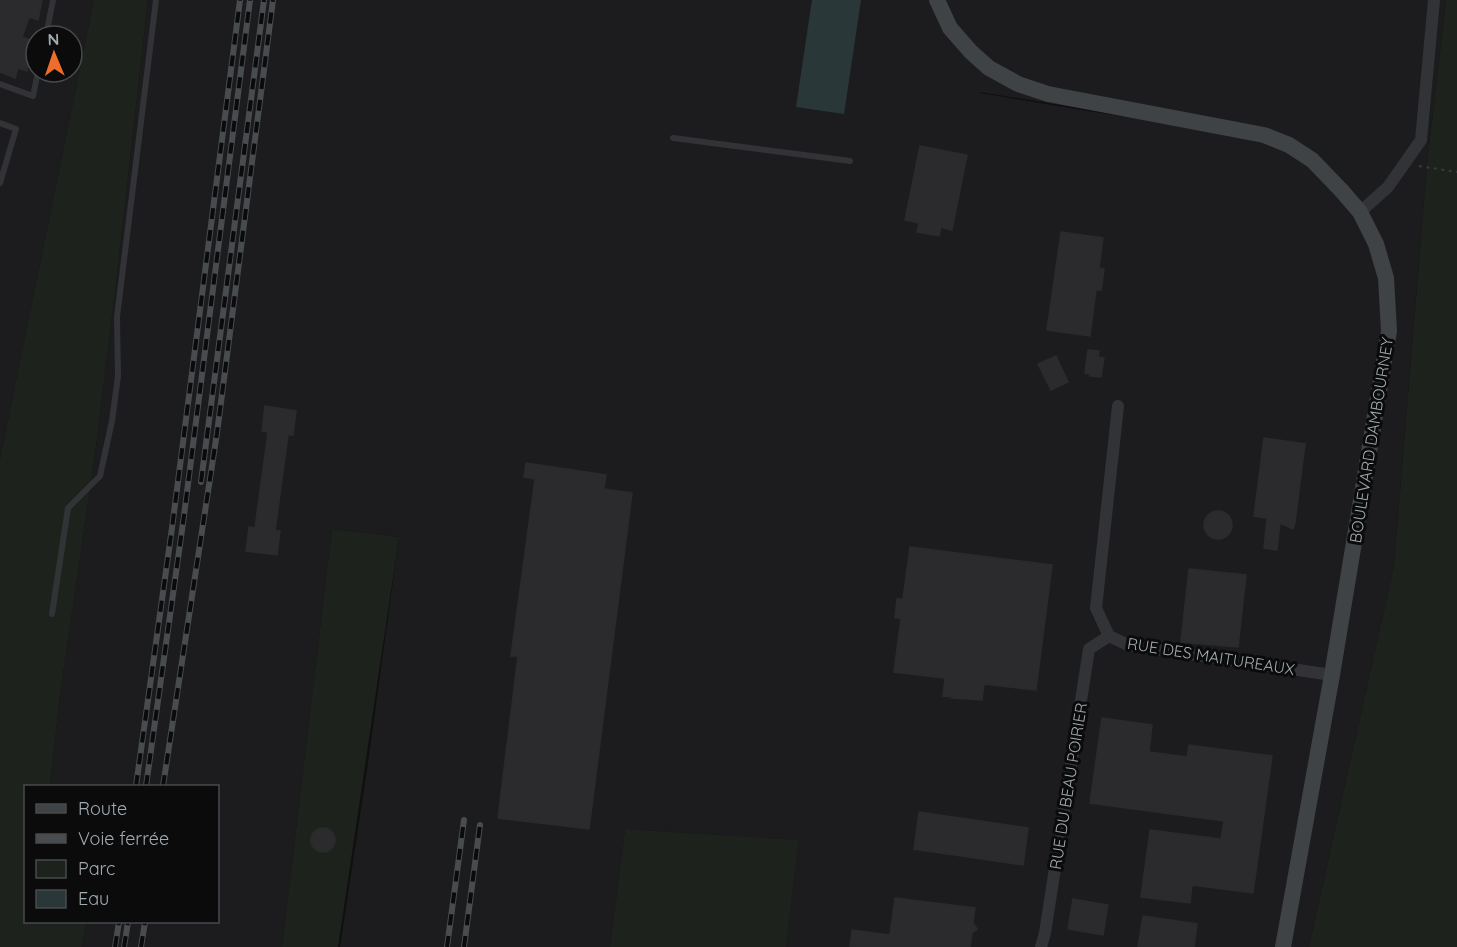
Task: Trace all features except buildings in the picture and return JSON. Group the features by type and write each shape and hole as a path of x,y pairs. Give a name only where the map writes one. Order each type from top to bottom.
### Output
{"street":[{"name":"BOULEVARD DAMBOURNEY","path":"937,0 950,28 971,52 989,68 1018,84 1048,94 1264,135 1288,145 1312,160 1341,190 1360,212 1376,244 1386,278 1389,331 1332,675 1283,947"},
{"path":"1360,212 1388,187 1421,140 1434,0"},
{"name":"RUE DES MAITUREAUX","path":"1118,406 1096,608 1109,636 1128,645 1332,675"},
{"name":"RUE DU BEAU POIRIER","path":"1041,947 1089,648 1109,636"}],"lane":[{"path":"48,24 53,0"},
{"path":"52,614 68,508 100,476 112,421 118,376 117,317 156,0"},
{"path":"0,84 33,96 36,84"},
{"path":"0,123 16,129 0,183"},
{"path":"673,138 850,161"}],"path":[{"path":"1405,163 1457,172"}],"shaded area":[{"path":"0,0 94,0 84,49 84,24 24,24 24,84 77,84 0,459"},
{"path":"148,0 1446,0 1427,164 1394,566 1309,947 786,947 797,840 625,829 610,947 340,947 399,537 332,529 282,947 82,947 86,923 219,923 219,785 50,785 60,695 95,454","holes":["980,92 1256,137 1075,109"]}],"green space":[{"path":"94,0 148,0 95,454 60,695 50,785 24,785 24,923 86,923 82,947 0,947 0,459 77,84 84,84 84,49"},
{"path":"1446,0 1457,0 1457,947 1309,947 1394,566 1427,164"},
{"path":"332,529 399,537 338,947 282,947"},
{"path":"625,829 798,840 786,947 610,947"}],"water":[{"path":"812,0 861,0 844,114 796,107"}],"railway":[{"path":"136,785 172,528 240,0"},
{"path":"146,785 183,523 250,0"},
{"path":"201,482 264,0"},
{"path":"163,785 217,433 273,0"},
{"path":"447,947 464,820"},
{"path":"464,947 480,825"},
{"path":"115,947 119,923"},
{"path":"124,947 128,923"},
{"path":"141,947 145,923"}]}
